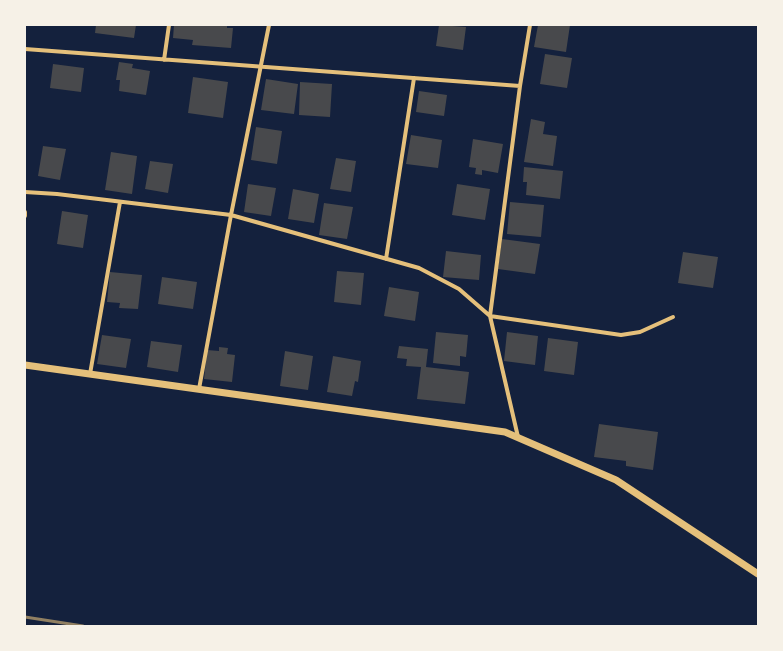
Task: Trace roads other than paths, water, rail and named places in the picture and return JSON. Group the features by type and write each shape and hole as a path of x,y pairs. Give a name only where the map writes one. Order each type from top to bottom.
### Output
{"street":[{"path":"164,60 169,25"},
{"path":"198,389 269,25"},
{"path":"519,438 490,316 520,86 530,25"},
{"path":"25,49 520,86"},
{"path":"386,259 414,78"},
{"path":"25,192 231,215 419,268 458,289 490,316 621,335 640,332 674,317"},
{"path":"90,374 120,202"},
{"path":"25,365 505,432 616,480 758,574"}],"railway":[{"path":"25,617 83,626"}]}
